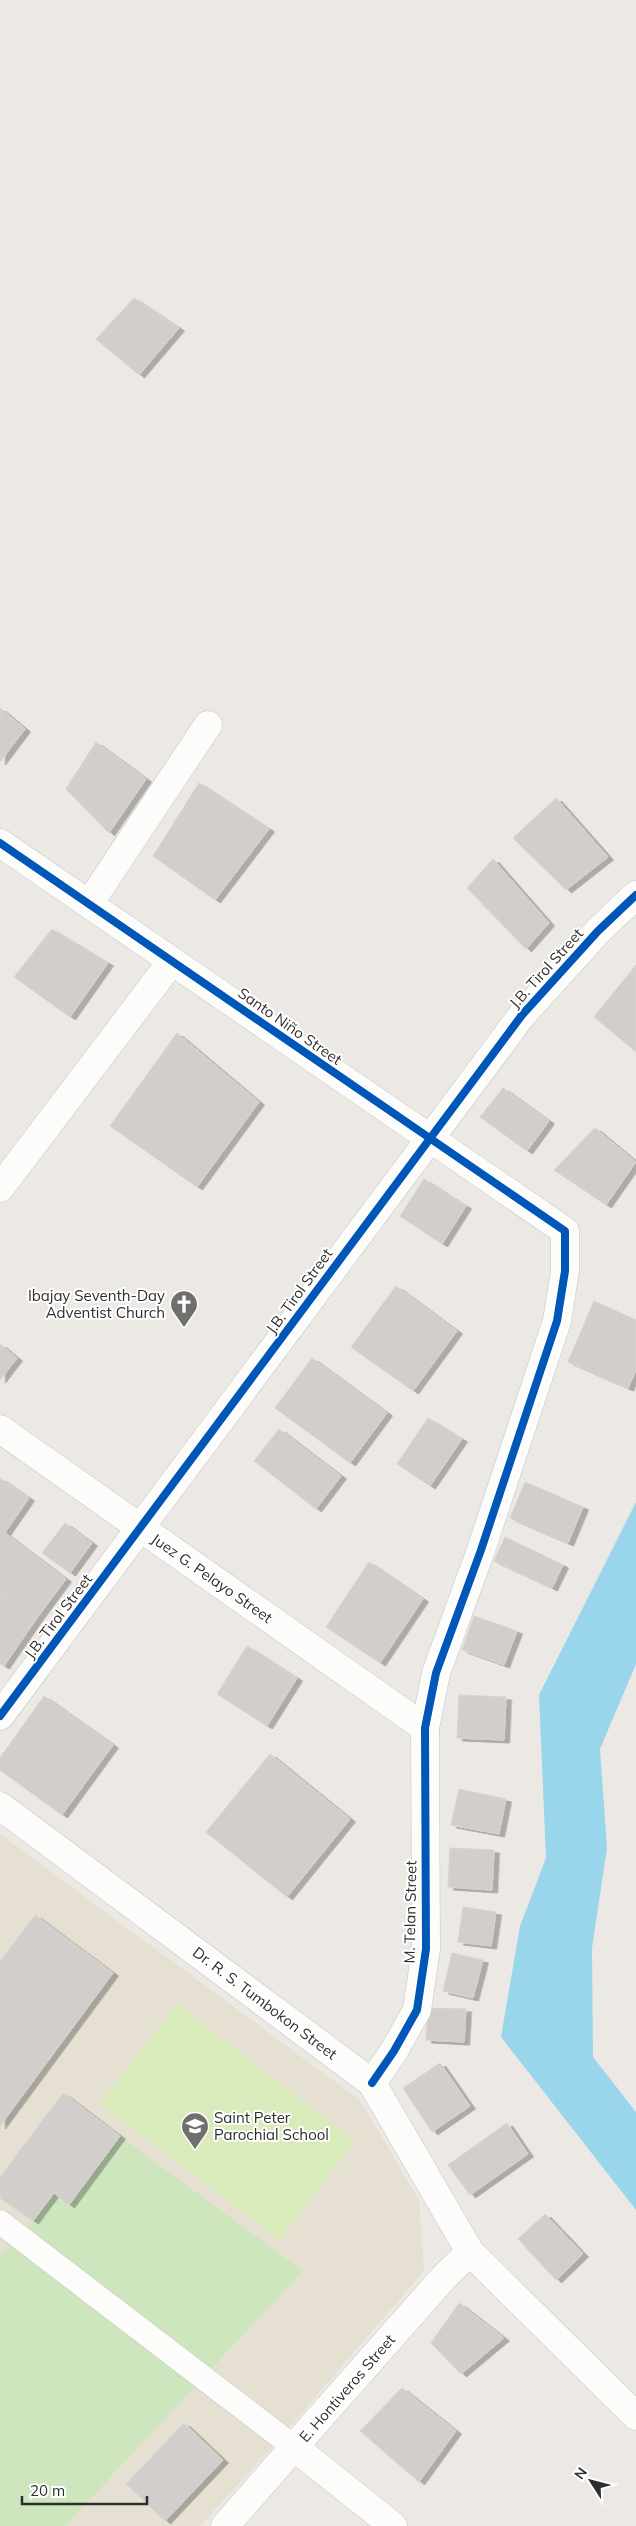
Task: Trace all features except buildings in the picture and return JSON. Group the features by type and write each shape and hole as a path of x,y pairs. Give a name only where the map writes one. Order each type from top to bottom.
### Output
{"street":[{"path":"89,904 208,725"},
{"name":"Santo Niño Street","path":"0,843 565,1231"},
{"name":"J.B. Tirol Street","path":"0,1716 428,1138 522,1015 598,931 636,895"},
{"path":"0,1188 172,961"},
{"name":"M. Telan Street","path":"372,2082 394,2051 417,2010 424,1958 425,1728 436,1673 481,1550 557,1320 565,1271 565,1231"},
{"name":"Juez G. Pelayo Street","path":"0,1429 425,1728"},
{"name":"Dr. R. S. Tumbokon Street","path":"0,1806 372,2082 470,2252 636,2416"},
{"name":"E. Hontiveros Street","path":"225,2526 444,2277 470,2252"},
{"path":"294,2448 393,2526"}],"lane":[{"path":"0,2222 294,2448"}],"shaded area":[{"name":"Saint Peter Parochial School","path":"0,1834 360,2100 419,2200 424,2271 270,2450 200,2526 0,2526"}],"green space":[{"path":"177,2004 355,2141 279,2241 100,2103"},
{"path":"120,2136 303,2271 65,2526 0,2526 0,2256 33,2221 54,2193 69,2205"}],"water":[{"path":"636,1502 636,1664 600,1749 607,1848 592,1948 593,2057 636,2112 636,2210 501,2037 520,1926 546,1858 539,1695"}],"cycle path":[{"path":"0,843 565,1231 565,1271 557,1321 481,1550 436,1673 425,1728 426,1949 417,2010 394,2051 372,2083"},
{"path":"0,1716 522,1015 598,931 636,895"}],"place":[{"name":"Ibajay Seventh-Day Adventist Church","path":"184,1328"},
{"name":"Saint Peter Parochial School","path":"195,2150"}]}
